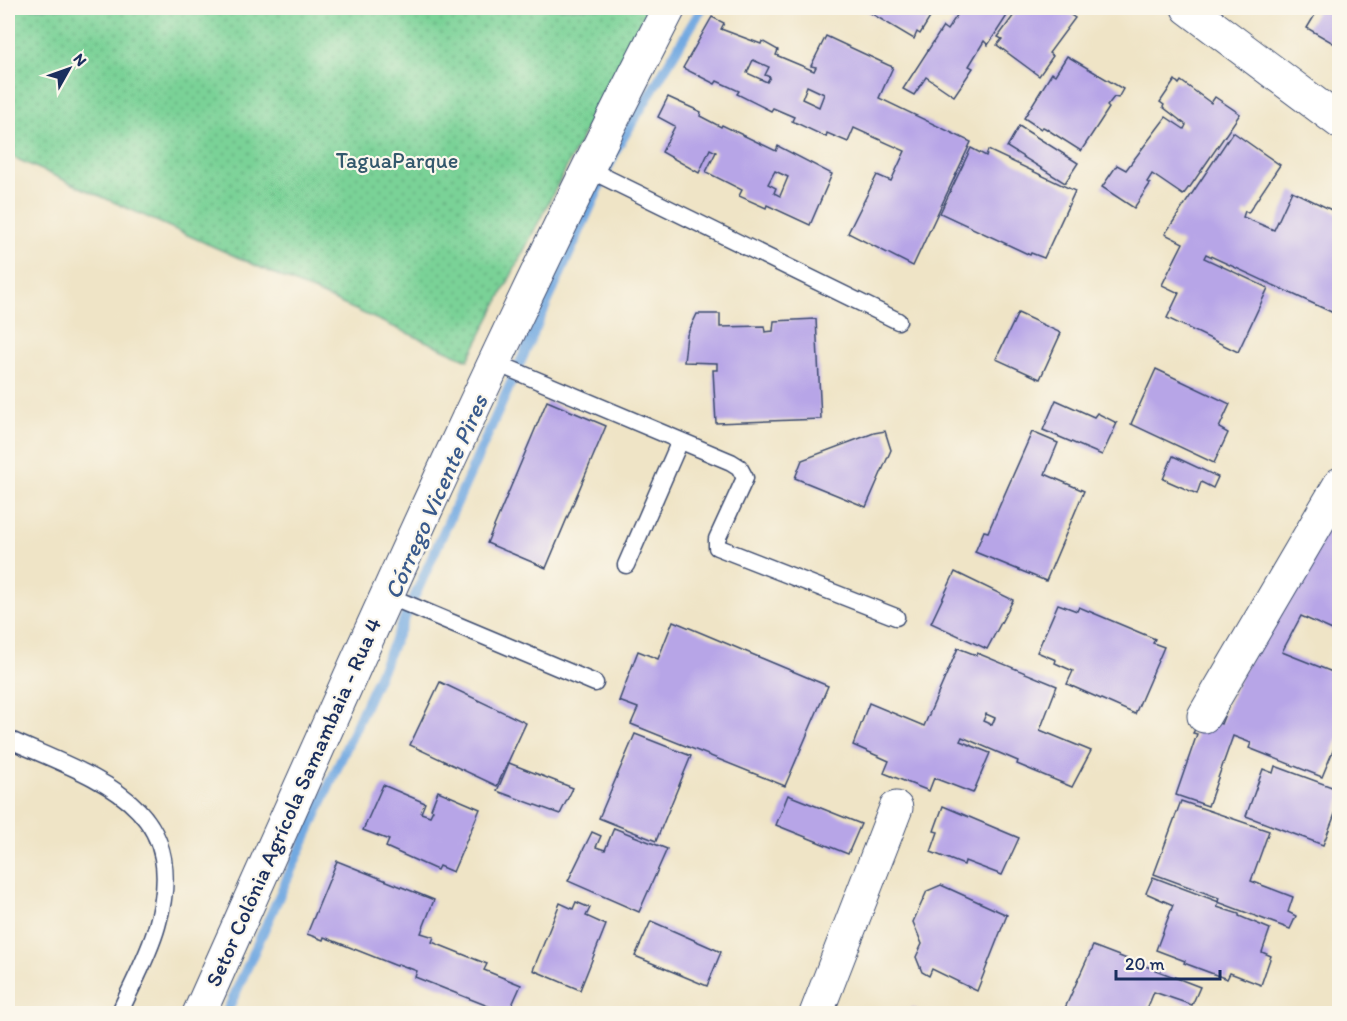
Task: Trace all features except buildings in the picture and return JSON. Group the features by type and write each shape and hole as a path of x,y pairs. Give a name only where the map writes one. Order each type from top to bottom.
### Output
{"street":[{"name":"Setor Colônia Agrícola Samambaia - Rua 4","path":"199,1014 435,486 586,168 669,8"},
{"path":"1188,8 1340,122"},
{"path":"1204,716 1340,484"},
{"path":"816,1014 896,808"}],"lane":[{"path":"586,168 898,321"},
{"path":"494,362 739,467 745,478 717,539 717,547 896,617"},
{"path":"627,564 680,441"},
{"path":"386,595 596,683"},
{"path":"8,739 98,779 130,801 153,826 164,856 166,886 157,927 119,1014"}],"green space":[{"name":"TaguaParque","path":"8,8 648,8 468,360 8,155"}],"waterway":[{"name":"Córrego Vicente Pires","path":"226,1014 617,148 702,8"}]}
